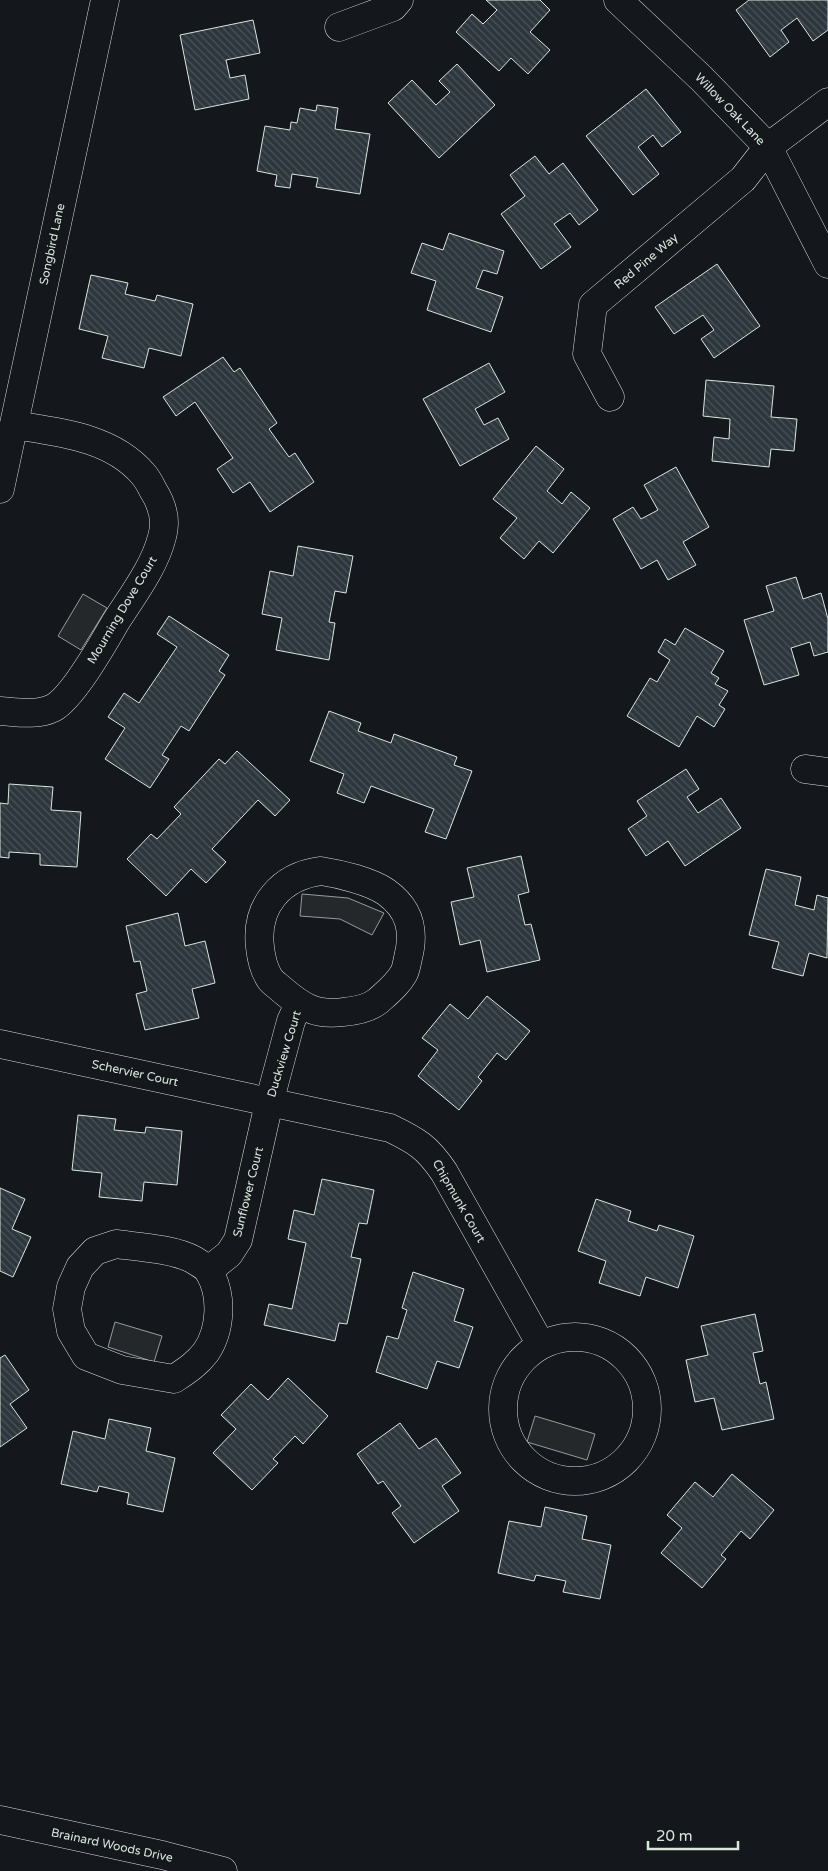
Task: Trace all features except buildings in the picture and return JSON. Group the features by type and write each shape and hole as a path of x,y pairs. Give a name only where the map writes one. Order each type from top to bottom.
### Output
{"street":[{"name":"Songbird Lane","path":"0,489 105,0"},
{"path":"339,27 393,7 399,0"},
{"name":"Willow Oak Lane","path":"618,0 701,78 768,147 828,264"},
{"name":"Red Pine Way","path":"610,397 586,354 593,305 744,179 768,147 828,102"},
{"name":"Mourning Dove Court","path":"0,711 27,713 52,709 66,699 103,644 156,555 163,534 164,516 159,499 143,474 126,458 104,446 74,435 14,425"},
{"name":"Duckview Court","path":"321,871 343,874 385,891 400,905 410,922 412,944 404,972 393,988 374,1004 357,1011 333,1014 309,1009 299,1004 270,979 261,957 258,934 262,914 272,896 288,882 307,873 321,871"},
{"name":"Duckview Court","path":"270,1103 292,1021 299,1004"},
{"name":"Schervier Court","path":"0,1044 270,1103"},
{"name":"Sunflower Court","path":"209,1270 229,1254 238,1240 270,1103"},
{"name":"Chipmunk Court","path":"270,1103 390,1128 413,1139 430,1152 444,1172 541,1346"},
{"path":"116,1244 166,1252 193,1260 209,1270 217,1290 219,1312 216,1332 206,1352 192,1368 174,1379 122,1370 86,1356 71,1331 67,1309 71,1287 80,1268 95,1251 116,1244"},
{"path":"575,1337 603,1342 621,1353 635,1369 644,1388 648,1410 644,1431 635,1450 620,1466 599,1477 576,1481 552,1477 531,1466 515,1449 506,1427 503,1404 509,1380 522,1360 541,1346 561,1338 575,1337"},
{"name":"Brainard Woods Drive","path":"0,1820 162,1855 223,1871"}],"shaded area":[{"path":"83,594 107,608 81,650 58,636"},
{"path":"302,894 348,898 384,913 372,935 340,919 300,916"},
{"path":"115,1322 162,1336 154,1362 108,1347"},
{"path":"535,1416 595,1434 587,1460 527,1442"}]}
